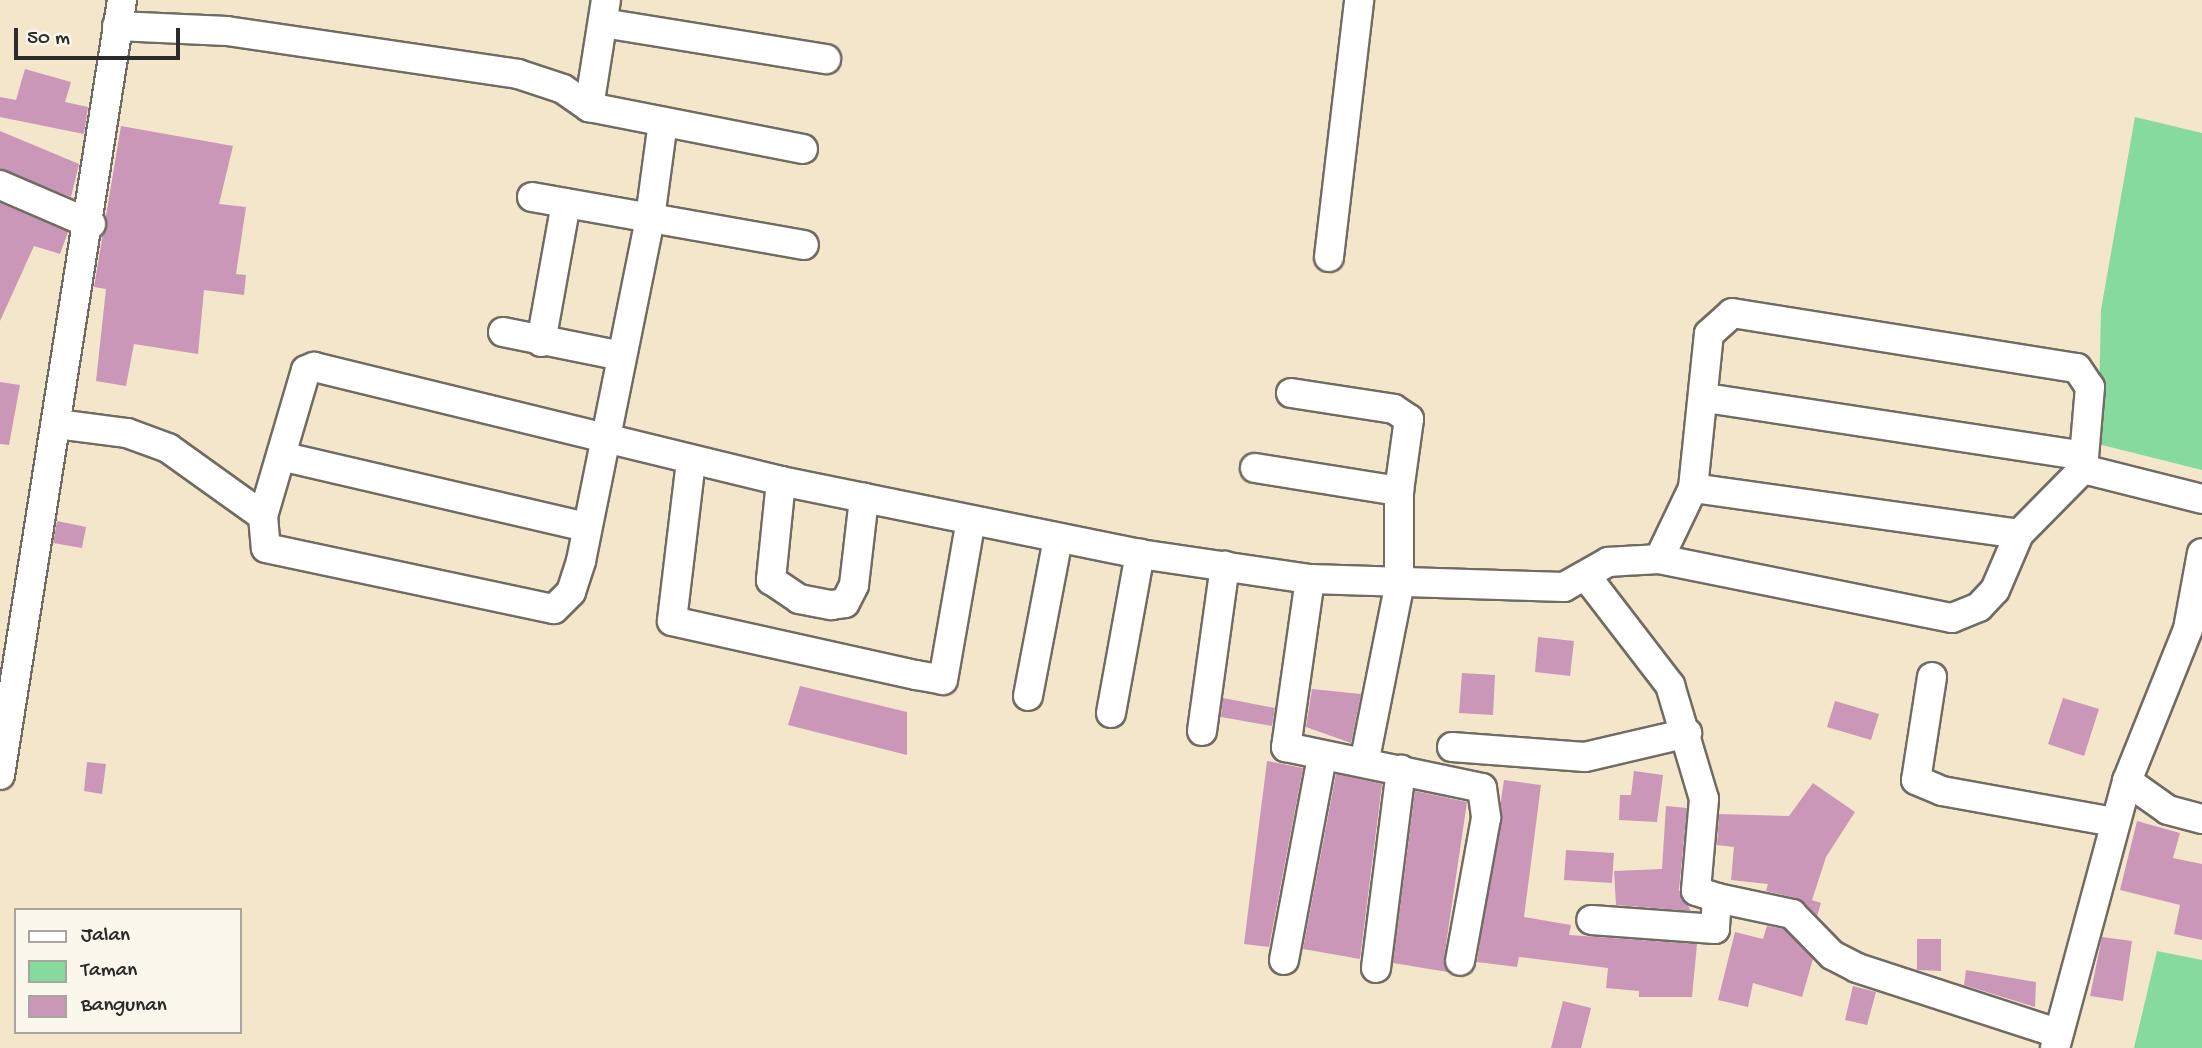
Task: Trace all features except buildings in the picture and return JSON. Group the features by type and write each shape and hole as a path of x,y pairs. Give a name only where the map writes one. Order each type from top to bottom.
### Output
{"street":[{"path":"1329,257 1359,0"},
{"path":"589,107 605,11 826,59"},
{"path":"1,758 10,637 57,424 91,224 119,13 518,74 563,89 589,107 803,149"},
{"path":"663,122 650,218 622,356 605,439 587,527 571,592 554,609 544,610 266,548 263,516 285,457 309,367 605,439 691,461 1140,554 1310,579 1399,587 1564,587 1608,562 1659,559 1952,618 1979,607 1995,590 2019,534 2084,463 2090,387 2077,369 1746,314 1724,315 1709,334 1706,398 1693,488 1659,559"},
{"path":"0,185 91,224"},
{"path":"532,197 804,246"},
{"path":"541,341 566,203"},
{"path":"503,332 622,356"},
{"path":"1292,393 1406,415 1399,491 1399,587 1364,762"},
{"path":"1706,398 2084,463 2202,499"},
{"path":"57,424 127,433 168,447 263,516"},
{"path":"285,457 587,527"},
{"path":"691,461 672,621 903,672 943,680 971,520"},
{"path":"1255,468 1399,491"},
{"path":"781,481 771,580 820,603 839,605 850,596 864,498"},
{"path":"1693,488 2019,534"},
{"path":"1028,696 1058,538"},
{"path":"1586,576 1670,685 1687,733 1704,799 1696,891 1792,914 1832,955 1857,968 2056,1040 2127,781 2188,629 2202,553"},
{"path":"1111,713 1140,554"},
{"path":"1202,731 1225,566"},
{"path":"1310,579 1286,747 1322,757 1473,782 1486,799 1460,961"},
{"path":"1932,677 1916,780 1942,791 2115,822"},
{"path":"1452,747 1585,757 1687,733"},
{"path":"1284,960 1322,757"},
{"path":"1376,968 1401,770"},
{"path":"2127,781 2168,810 2202,819"},
{"path":"1591,919 1715,929 1717,898"}],"green space":[{"path":"2135,117 2202,133 2202,470 2098,444 2101,310"},
{"path":"2157,951 2202,960 2202,1048 2134,1048"}]}
